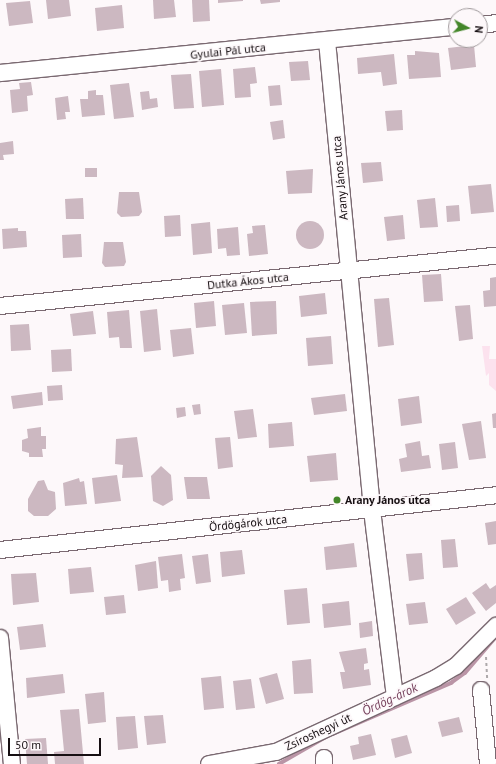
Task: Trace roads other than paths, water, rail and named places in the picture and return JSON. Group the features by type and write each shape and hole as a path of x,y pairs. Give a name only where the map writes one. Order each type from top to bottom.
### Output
{"street":[{"name":"Gyulai Pál utca","path":"0,73 448,28"},
{"name":"Arany János utca","path":"327,41 372,510 395,697"},
{"name":"Dutka Ákos utca","path":"0,306 496,256"},
{"name":"Ördögárok utca","path":"0,550 372,510 496,495"},
{"name":"Zsíroshegyi út","path":"209,764 276,752 395,697 456,666 496,626"},
{"path":"0,638 12,764"},
{"path":"481,690 488,764"}],"waterway":[{"name":"Ördög-árok","path":"333,734 451,683 465,673 496,637"},
{"name":"Ördög-árok","path":"279,764 326,737"}],"place":[{"name":"Arany János utca","path":"337,500"}]}
